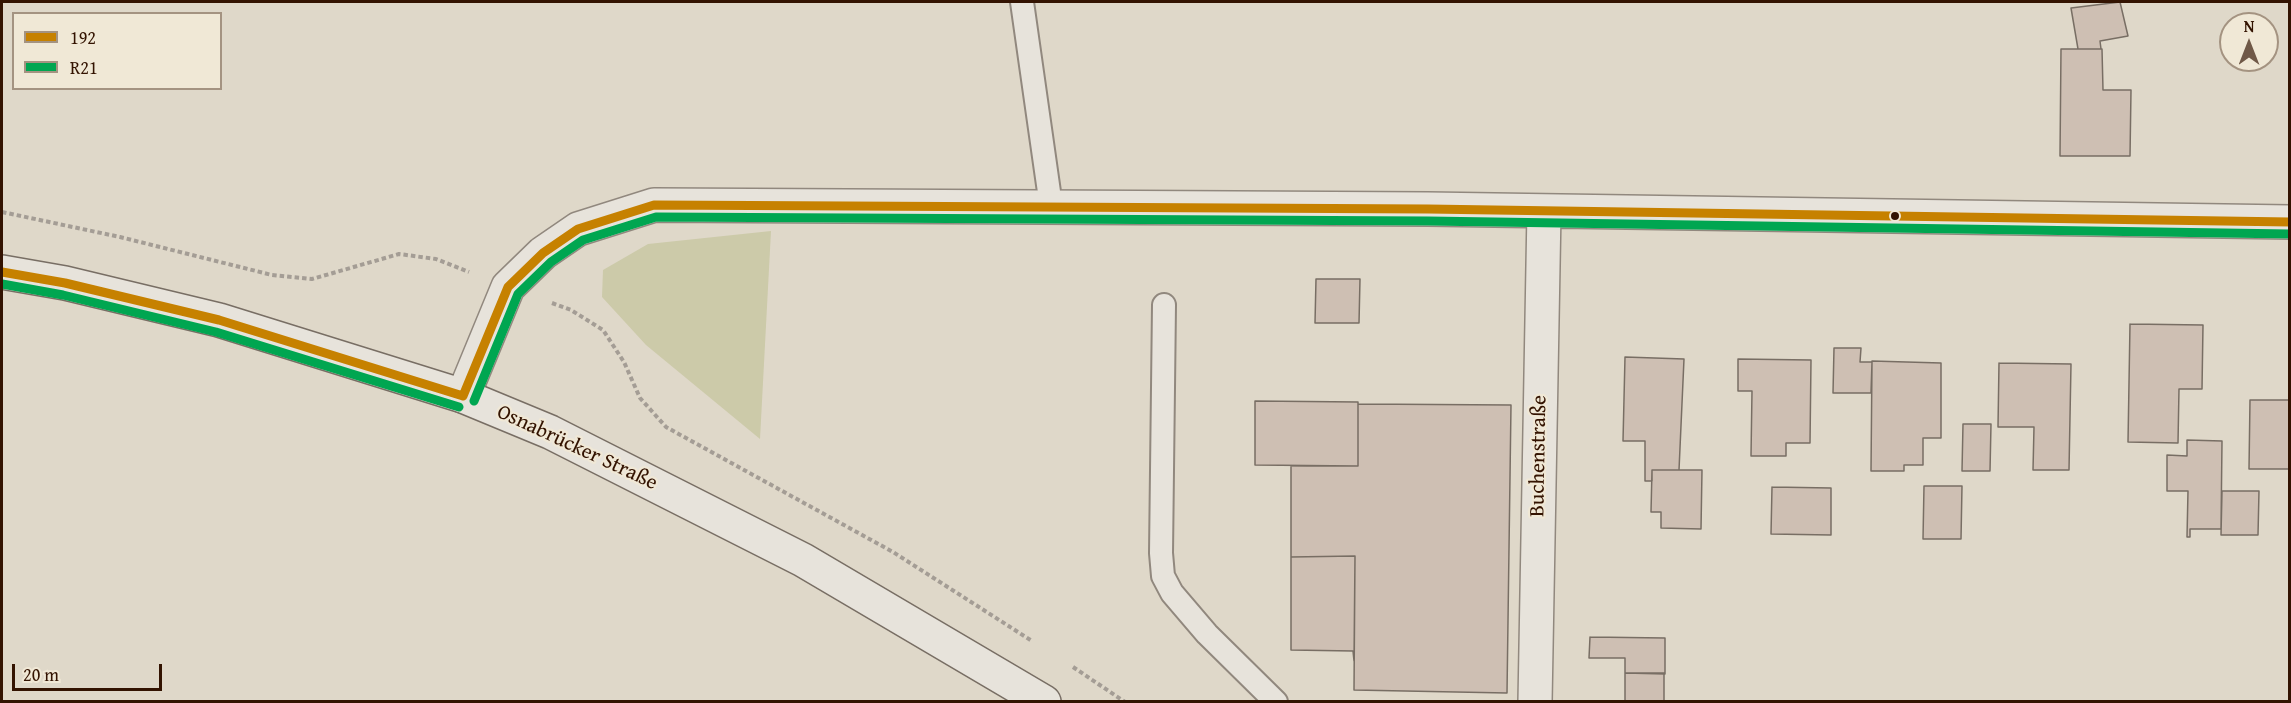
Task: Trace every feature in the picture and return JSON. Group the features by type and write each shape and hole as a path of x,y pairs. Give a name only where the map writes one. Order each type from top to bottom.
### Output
{"street":[{"path":"463,396 508,287 543,253 578,229 654,205 1544,211 2289,222"},
{"name":"Buchenstraße","path":"1535,702 1544,211"},
{"name":"Osnabrücker Straße","path":"2,272 65,283 219,320 463,396 550,432 802,560 1044,702"}],"lane":[{"path":"1022,2 1051,206"},
{"path":"1164,304 1161,553 1163,576 1172,593 1207,634 1276,702"}],"path":[{"path":"2,212 120,237 272,274 312,279 399,254 436,260 571,310 603,330 624,362 640,398 666,427 893,552 1039,645"},
{"path":"1068,664 1125,702"}],"shaded area":[{"path":"771,231 760,439 646,345 602,297 603,270 648,244"}],"building":[{"path":"2120,2 2128,36 2100,41 2101,49 2078,49 2071,8"},
{"path":"2061,49 2102,49 2103,90 2131,90 2130,156 2060,156"},
{"path":"1316,279 1360,279 1359,323 1315,323"},
{"path":"2130,324 2203,325 2202,389 2179,389 2178,443 2128,442"},
{"path":"1834,348 1861,348 1860,362 1872,362 1871,393 1833,393"},
{"path":"1625,357 1684,359 1679,470 1652,470 1652,481 1645,481 1645,441 1623,441"},
{"path":"1738,359 1811,360 1810,443 1786,443 1786,456 1751,456 1752,391 1738,391"},
{"path":"1872,361 1941,363 1941,438 1923,438 1923,465 1904,465 1904,471 1871,471"},
{"path":"1999,363 2071,364 2069,470 2033,470 2034,427 1998,427"},
{"path":"2250,400 2290,400 2290,469 2249,469"},
{"path":"1255,401 1358,402 1358,466 1255,465"},
{"path":"1358,404 1511,405 1507,693 1354,690 1355,556 1291,557 1291,466 1358,466"},
{"path":"1963,424 1991,424 1990,471 1962,471"},
{"path":"2187,440 2222,441 2221,529 2190,529 2190,537 2187,537 2188,491 2167,491 2167,455 2187,456"},
{"path":"1652,470 1702,470 1701,529 1661,528 1661,512 1651,512"},
{"path":"1924,486 1962,486 1961,539 1923,539"},
{"path":"1772,487 1831,488 1831,535 1771,534"},
{"path":"2222,491 2259,491 2258,535 2221,535"},
{"path":"1355,556 1354,661 1353,651 1291,650 1291,557"},
{"path":"1590,637 1665,638 1665,674 1625,673 1625,658 1589,658"},
{"path":"1625,673 1664,673 1664,702 1625,702"}],"transit line":[{"name":"192","path":"463,396 508,287 543,253 578,229 654,205 1428,209 2290,222"},
{"name":"R21","path":"474,401 518,294 551,262 583,240 656,217 1428,221 2290,234"},
{"name":"192","path":"2,272 65,283 219,320 463,396"},
{"name":"R21","path":"2,284 63,295 216,332 459,407"}]}
